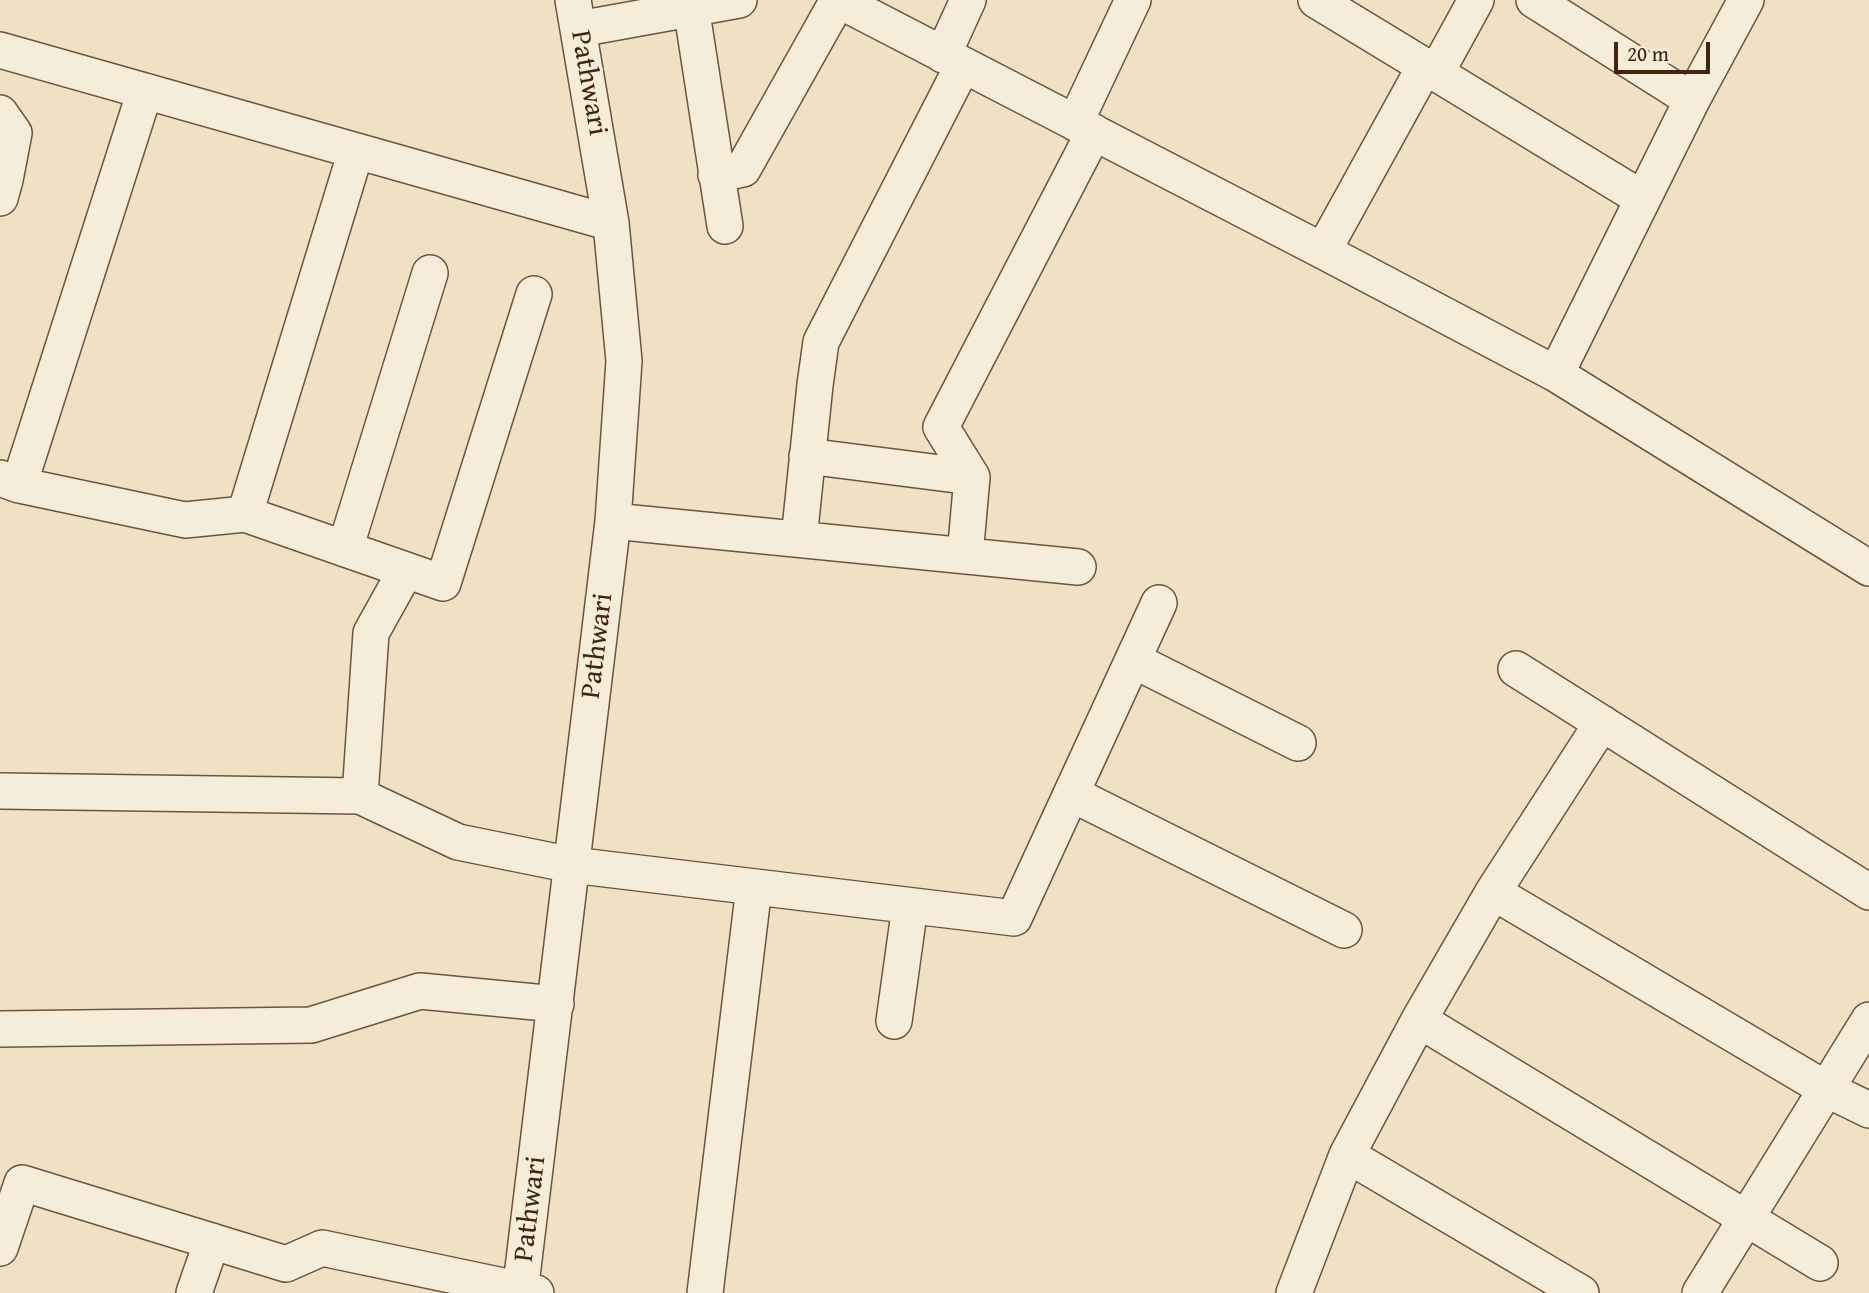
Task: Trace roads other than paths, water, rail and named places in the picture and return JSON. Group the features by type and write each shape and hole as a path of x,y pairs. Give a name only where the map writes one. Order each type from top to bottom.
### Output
{"street":[{"path":"576,15 739,0"},
{"path":"716,175 743,169 838,0 1556,374 1869,568"},
{"path":"799,540 821,342 953,60 968,0"},
{"path":"965,556 972,477 941,427 1085,128 1133,0"},
{"path":"1316,0 1643,199"},
{"path":"1323,251 1476,0"},
{"path":"1534,0 1692,100"},
{"path":"1556,374 1692,100 1746,0"},
{"path":"690,4 725,226"},
{"name":"Pathwari","path":"526,1292 556,1004 612,521 624,361 611,223 576,15"},
{"path":"0,50 611,223"},
{"path":"145,91 10,482 185,520 245,514 443,583 534,294"},
{"path":"0,113 14,133 0,198"},
{"path":"245,514 356,151"},
{"path":"345,549 430,273"},
{"path":"807,456 972,477"},
{"path":"612,521 1078,567"},
{"path":"360,796 371,633 406,570"},
{"path":"0,791 360,796 458,842 572,865 1014,918 1159,603"},
{"path":"1133,660 1298,743"},
{"path":"1516,668 1869,892"},
{"path":"1294,1293 1347,1155 1419,1020 1493,892 1602,723"},
{"path":"1072,793 1344,930"},
{"path":"705,1293 754,887"},
{"path":"1493,892 1826,1089 1869,1110"},
{"path":"894,1021 910,906"},
{"path":"0,1029 311,1025 420,991 556,1004"},
{"path":"1419,1020 1820,1263"},
{"path":"1700,1293 1869,1020"},
{"path":"1347,1155 1581,1293"},
{"path":"0,1248 22,1183 286,1264 322,1248 392,1278 526,1292"},
{"path":"194,1293 212,1241"}]}
